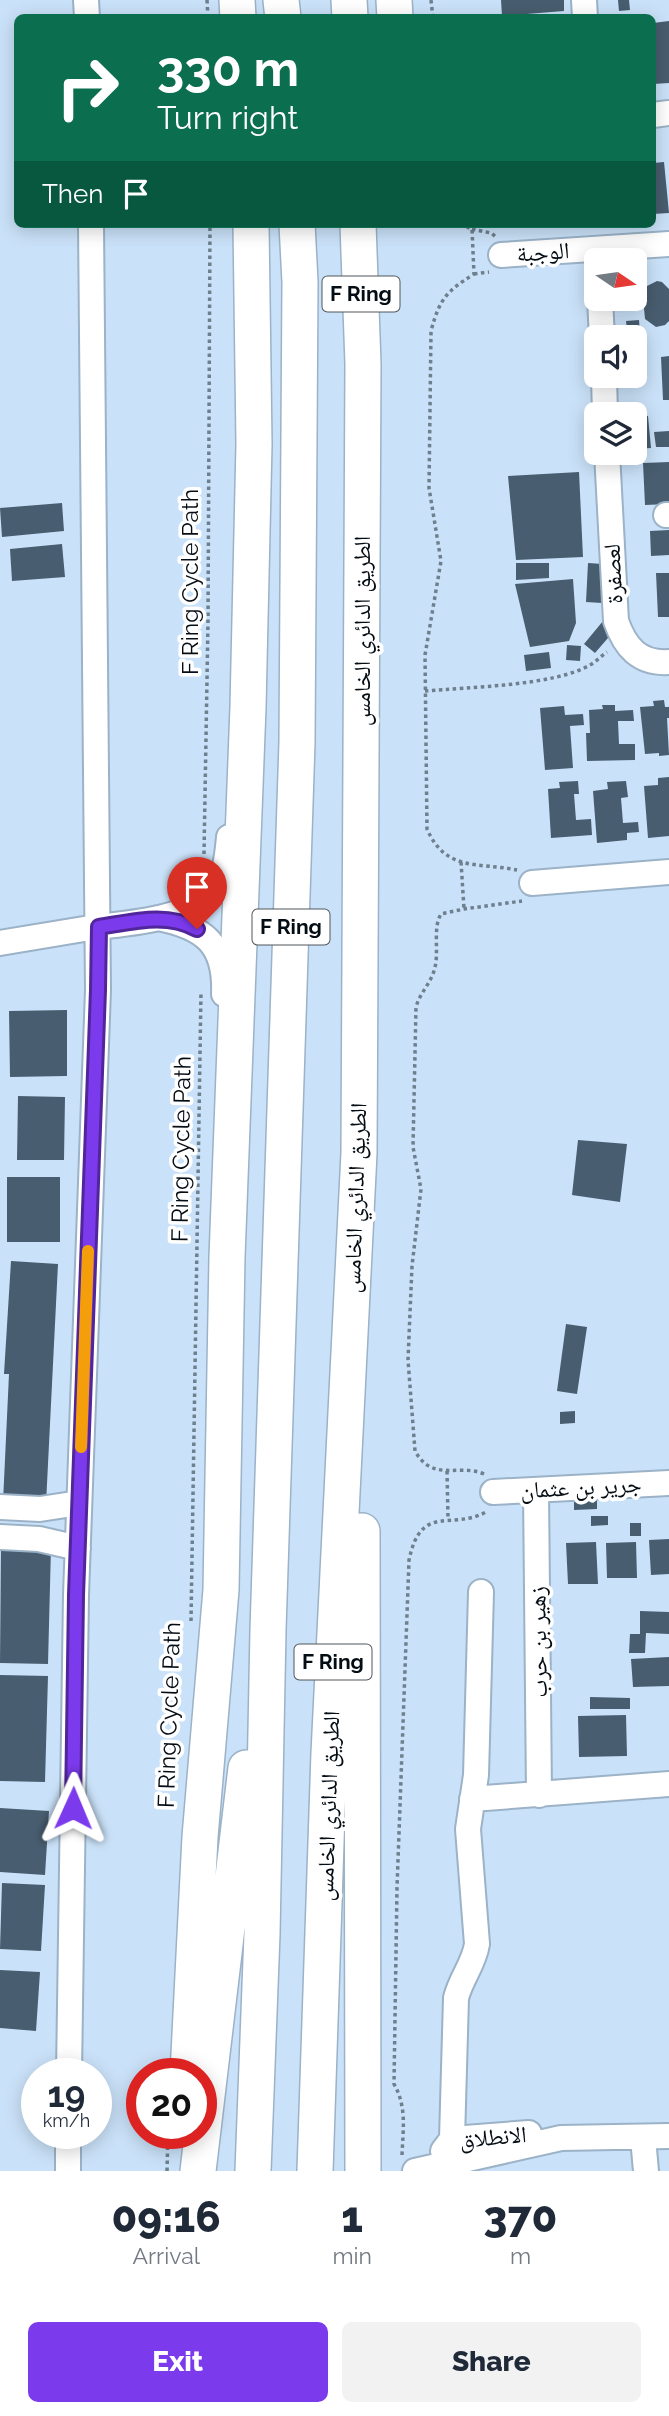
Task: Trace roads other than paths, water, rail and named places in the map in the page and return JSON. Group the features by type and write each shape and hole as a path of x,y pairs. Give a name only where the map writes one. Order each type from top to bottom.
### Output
{"highway":[{"path":"189,2058 200,1838 221,1590 227,1257 248,707 254,444 251,228"},
{"name":"F Ring","path":"253,2171 297,742 300,282 297,228"},
{"name":"الطريق الدائري الخامس","path":"316,2171 329,1753 359,1153 363,364 358,228"},
{"path":"363,364 379,228"},
{"path":"359,1153 363,2171"},
{"path":"198,2171 244,1780 268,1630"},
{"path":"187,2171 188,2149"}],"street":[{"path":"69,2058 79,1503 99,927 91,228"},
{"name":"الوجبة","path":"643,248 669,244"},
{"name":"الوجبة","path":"501,255 584,255"},
{"name":"لعصفرة","path":"608,465 616,621 622,639 631,651 641,658 658,663 669,662"},
{"path":"0,943 157,918 185,909 204,899 224,871 234,754 248,707"},
{"path":"532,883 669,872"},
{"path":"157,918 197,929 211,943 223,966 225,979 218,1126 222,1154 231,1180"},
{"name":"جرير بن عثمان","path":"493,1492 669,1483"},
{"name":"زهير بن حرب","path":"536,1490 539,1795"},
{"path":"0,1507 40,1509 79,1503"},
{"path":"0,1537 39,1539 78,1548"},
{"path":"452,2139 456,1998 459,1985 474,1958 477,1944 468,1829 476,1775 481,1592"},
{"path":"472,1800 669,1784"},
{"name":"الانطلاق","path":"442,2167 444,2148 452,2139 523,2133 561,2138 669,2136"},
{"name":"الانطلاق","path":"408,2165 442,2167 561,2138"},
{"path":"643,2138 646,2171"},
{"path":"68,2149 68,2171"}]}
